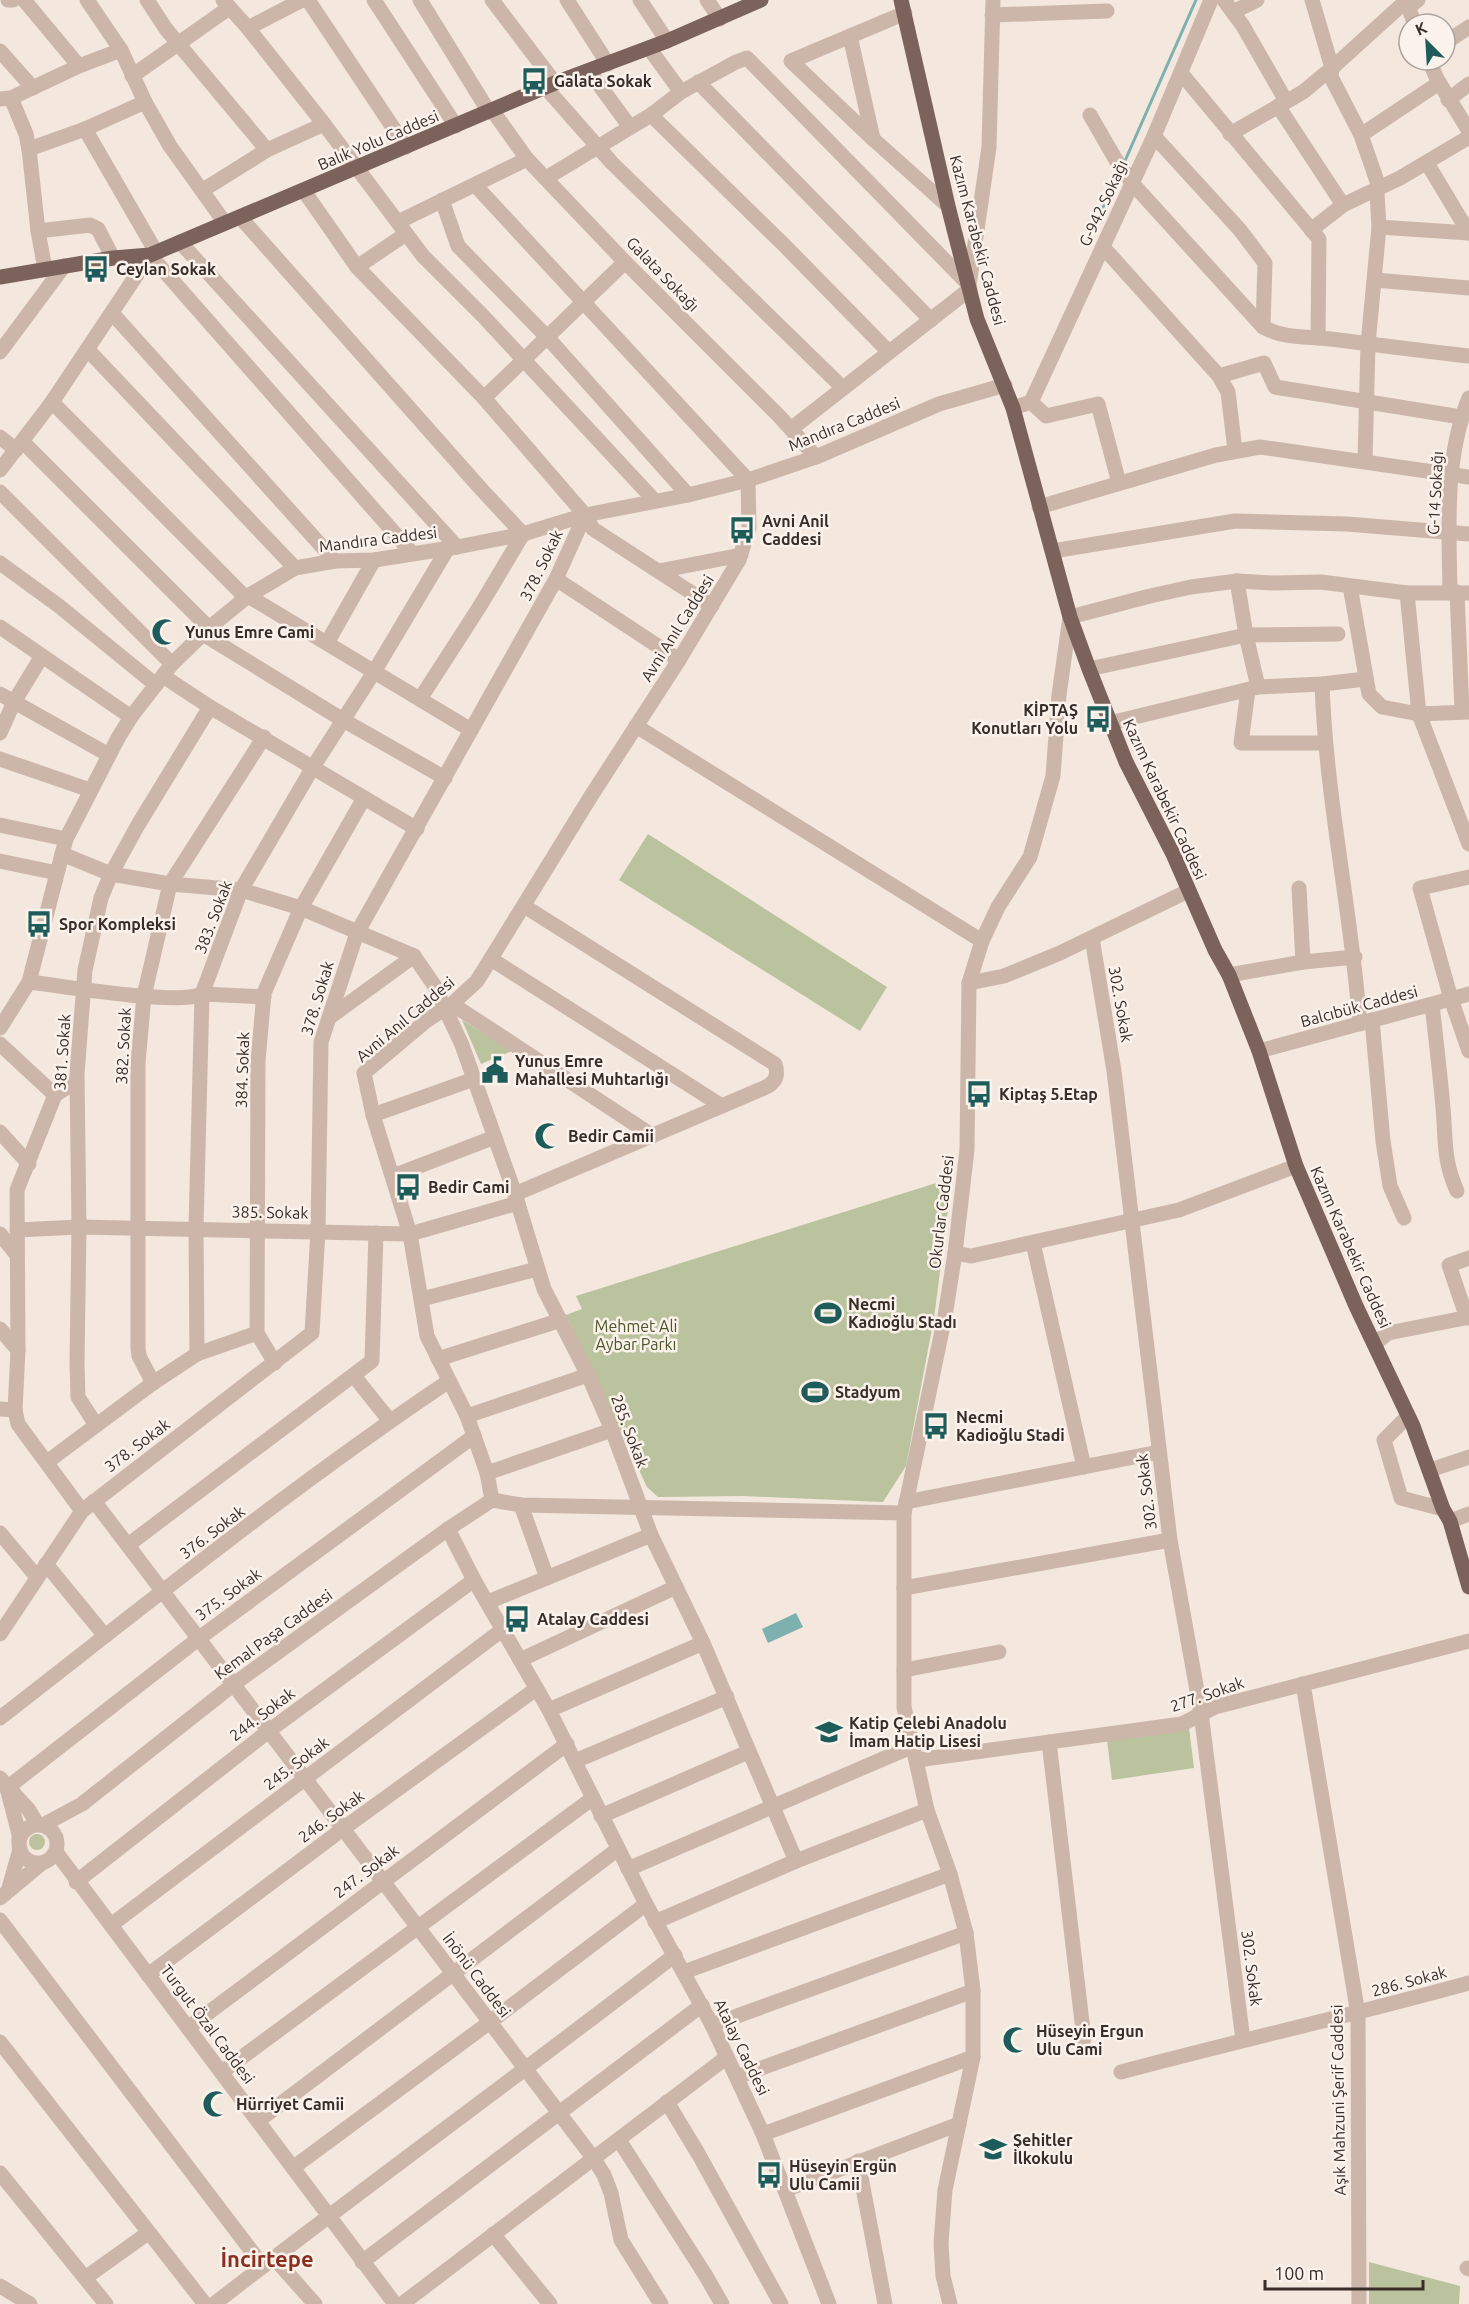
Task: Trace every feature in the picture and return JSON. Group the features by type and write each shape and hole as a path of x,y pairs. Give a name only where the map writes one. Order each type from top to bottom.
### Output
{"main road":[{"name":"Balık Yolu Caddesi","path":"0,277 113,258 153,254 550,85 667,41 761,0"},
{"name":"Kazım Karabekir Caddesi","path":"903,7 948,206 977,319 1013,408 1070,617 1126,762 1173,854 1215,950 1229,975 1259,1051 1296,1166 1408,1416 1430,1470 1469,1587"}],"street":[{"path":"24,0 79,66"},
{"path":"87,0 121,50 145,102 170,146 225,223"},
{"path":"147,0 178,44 267,150"},
{"path":"248,28 302,0"},
{"path":"308,0 406,147"},
{"path":"374,0 456,126"},
{"name":"Galata Sokağı","path":"420,0 490,111 526,159 816,457"},
{"path":"492,0 550,85 597,147 843,388"},
{"path":"567,0 608,64"},
{"path":"640,0 667,41"},
{"path":"707,0 720,18"},
{"name":"G-942 Sokağı","path":"1031,402 1103,247 1130,180 1155,136 1211,0"},
{"path":"1257,0 1228,6 1282,104 1301,144 1343,205"},
{"path":"1230,134 1303,92 1410,0"},
{"path":"1313,1 1332,68 1331,77 1361,135 1379,187 1377,193 1379,227 1368,344 1365,461"},
{"path":"132,76 178,44 226,4 248,28 324,124 423,256 524,360 655,501"},
{"path":"791,429 931,320 969,287 989,147 993,8 1071,6 1107,11"},
{"path":"903,7 850,36 791,61 948,206"},
{"path":"850,36 873,139"},
{"path":"649,48 681,92"},
{"path":"45,269 26,134 5,99 121,50"},
{"path":"0,51 33,88"},
{"path":"546,178 651,115 681,92 747,58 969,287"},
{"path":"589,70 630,127"},
{"path":"1434,72 1448,100 1469,131"},
{"path":"1181,73 1319,239 1318,338"},
{"path":"698,82 931,320"},
{"path":"1361,135 1439,83"},
{"path":"1448,100 1469,84"},
{"path":"29,149 85,129 145,102"},
{"path":"651,115 889,352"},
{"path":"1090,115 1130,180 1263,327 1290,337 1318,338 1469,356"},
{"path":"203,190 267,150 324,124"},
{"path":"85,129 153,254 412,553"},
{"path":"1155,136 1240,230 1265,263 1263,327"},
{"path":"1311,230 1343,205 1400,178 1469,137"},
{"path":"357,267 402,228 442,200 526,159"},
{"path":"1427,163 1469,233"},
{"path":"475,185 748,480"},
{"path":"304,191 357,267 484,398 585,515 593,529 712,606"},
{"path":"442,200 458,246 548,338 688,495"},
{"path":"240,217 523,534 420,699"},
{"path":"38,231 90,225 98,229 113,258"},
{"path":"1379,227 1469,233"},
{"path":"180,242 453,548"},
{"path":"1103,247 1219,376 1228,392 1235,450"},
{"path":"0,470 52,402 153,254"},
{"path":"484,398 548,338 583,300 625,262"},
{"path":"0,352 64,266"},
{"path":"1374,280 1469,288"},
{"path":"112,313 335,561"},
{"path":"88,350 295,568"},
{"path":"1219,376 1264,363 1275,387 1461,417"},
{"name":"Mandıra Caddesi","path":"0,1028 29,982 64,846 109,755 131,717 164,675 206,631 247,597 295,568 335,561 374,560 453,548 523,534 585,515 688,495 748,480 816,457 939,404 1005,385"},
{"name":"G-14 Sokağı","path":"1465,712 1459,592 1449,533 1452,475 1461,417 1469,398"},
{"path":"52,402 247,597 471,730"},
{"path":"1013,408 1031,402 1046,416 1098,404 1119,483"},
{"path":"0,437 20,446 206,631 343,720 445,778"},
{"path":"1039,507 1235,450 1260,447 1469,477"},
{"name":"Avni Anıl Caddesi","path":"492,1500 487,1473 467,1416 427,1336 410,1234 373,1115 364,1073 477,981 591,796 679,660 741,555 749,528 748,480"},
{"path":"0,492 164,675"},
{"name":"378. Sokak","path":"0,1634 37,1577 88,1506 312,1333 318,1231 321,1042 357,933 556,579 585,515"},
{"path":"1053,551 1235,521 1347,524 1469,534"},
{"name":"383. Sokak","path":"197,1354 196,1228 202,994 241,890 313,767 453,548"},
{"path":"659,571 741,555"},
{"path":"327,643 374,560"},
{"path":"0,563 59,606 210,707 417,829"},
{"path":"556,579 679,660"},
{"path":"1070,617 1162,593 1237,580 1274,583 1321,582 1407,593 1459,592"},
{"path":"1237,580 1253,688 1241,742 1324,743"},
{"path":"1350,586 1369,694 1382,707 1419,714 1465,712"},
{"path":"1407,593 1419,714 1469,844"},
{"name":"Okurlar Caddesi","path":"950,2304 943,2276 941,2243 945,2190 973,2057 973,1991 966,1933 950,1874 927,1810 904,1707 905,1508 945,1316 955,1253 967,1150 969,983 982,941 998,907 1030,857 1053,776 1059,695 1070,617"},
{"path":"0,627 131,717"},
{"path":"1089,669 1246,635 1338,634"},
{"path":"0,733 7,698 42,656"},
{"path":"1110,723 1253,688 1366,679"},
{"path":"1322,684 1324,743 1354,957 1390,1186 1404,1218"},
{"path":"7,698 109,755"},
{"name":"381. Sokak","path":"96,1425 78,1397 77,1081 85,970 101,898 111,874 210,707"},
{"path":"636,726 982,941"},
{"name":"382. Sokak","path":"153,1383 139,1356 138,1348 138,1063 144,996 170,884 264,737"},
{"path":"0,759 90,790"},
{"name":"384. Sokak","path":"257,1333 258,1061 264,997 301,908 364,798"},
{"path":"0,825 64,846 111,874 170,884 241,890 301,908 414,956"},
{"path":"0,861 57,873"},
{"path":"1469,877 1420,888 1451,999 1469,1051"},
{"path":"1299,888 1303,962"},
{"path":"969,983 1004,976 1092,938 1188,891"},
{"name":"385. Sokak","path":"17,1230 79,1227 196,1228 410,1234 516,1199 772,1084 776,1078 775,1064 524,906"},
{"name":"302. Sokak","path":"1092,938 1114,1071 1170,1540 1200,1713 1243,2040"},
{"path":"330,1017 414,956"},
{"name":"285. Sokak","path":"414,956 449,1006 516,1199 544,1289 588,1375 612,1431 639,1507 727,1697 748,1752 796,1861"},
{"path":"1229,975 1303,962 1354,957"},
{"path":"491,959 722,1106"},
{"path":"29,982 144,996 195,998 202,994 264,997"},
{"name":"Balcıbük Caddesi","path":"1259,1051 1469,994"},
{"path":"1432,1005 1443,1111 1444,1150 1448,1172 1457,1191"},
{"path":"449,1006 652,1136"},
{"path":"0,1044 55,1095"},
{"path":"373,1115 474,1079"},
{"path":"8,1409 18,1350 17,1190 55,1095 77,1081"},
{"path":"0,1132 29,1164"},
{"path":"393,1176 495,1137"},
{"path":"955,1253 971,1256 1179,1210 1296,1166"},
{"path":"128,1545 372,1361 376,1233"},
{"path":"0,1234 17,1255"},
{"path":"1033,1243 1084,1467"},
{"path":"1374,1344 1388,1334 1468,1317 1449,1265 1469,1258"},
{"path":"422,1299 537,1269"},
{"path":"438,1359 561,1320"},
{"path":"0,1329 18,1350"},
{"path":"47,1462 153,1383 197,1354 257,1333 275,1363"},
{"path":"467,1416 588,1375"},
{"path":"354,1376 390,1421"},
{"name":"376. Sokak","path":"0,1718 163,1591 390,1421 449,1381"},
{"name":"İnönü Caddesi","path":"8,1409 47,1462 128,1545 594,2159 611,2193 621,2240 661,2304"},
{"path":"1408,1416 1384,1440 1401,1498 1446,1515 1469,1514"},
{"path":"487,1473 612,1431"},
{"name":"375. Sokak","path":"4,1783 474,1436"},
{"path":"492,1500 521,1505 905,1508 1159,1452"},
{"path":"1430,1470 1469,1457"},
{"name":"Kemal Paşa Caddesi","path":"40,1825 82,1804 234,1684 448,1529 492,1500"},
{"path":"521,1505 547,1578"},
{"name":"Atalay Caddesi","path":"448,1529 474,1580 549,1710 646,1904 712,2025 763,2134 829,2304"},
{"path":"0,1533 37,1577"},
{"path":"488,1602 651,1535"},
{"path":"904,1588 1170,1540"},
{"path":"46,1564 105,1636"},
{"name":"244. Sokak","path":"76,1882 270,1730 474,1580"},
{"path":"520,1660 676,1587"},
{"name":"245. Sokak","path":"111,1925 502,1630"},
{"name":"277. Sokak","path":"628,1869 773,1806 915,1753 1049,1742 1182,1724 1215,1707 1469,1641"},
{"path":"549,1710 703,1643"},
{"path":"904,1670 999,1652"},
{"name":"Aşık Mahzuni Şerif Caddesi","path":"1303,1684 1358,2014 1359,2304"},
{"name":"246. Sokak","path":"148,1975 344,1828 536,1689"},
{"path":"575,1761 727,1697"},
{"path":"1049,1742 1084,2039"},
{"name":"247. Sokak","path":"188,2028 567,1744"},
{"path":"601,1816 748,1752"},
{"path":"4,1783 40,1825"},
{"path":"4,1783 20,1834 19,1845 26,1859 42,1863"},
{"path":"222,2072 593,1798"},
{"name":"Kemal Paşa Caddesi","path":"56,1837 82,1804"},
{"path":"656,1922 796,1861 927,1810"},
{"path":"40,1825 49,1827 56,1837 56,1852 48,1861 42,1863 5,1893 25,1830 40,1825"},
{"path":"258,2121 618,1849"},
{"name":"Turgut Özal Caddesi","path":"56,1852 76,1882 294,2167 327,2216 395,2304"},
{"path":"684,1972 950,1874"},
{"path":"294,2167 646,1904"},
{"path":"0,1920 269,2262 315,2304"},
{"path":"712,2025 966,1933"},
{"path":"214,2304 327,2216 525,2070 675,1955"},
{"name":"286. Sokak","path":"1121,2072 1243,2040 1358,2014 1469,1983"},
{"path":"737,2077 973,1991"},
{"path":"362,2262 702,2005"},
{"path":"0,2042 205,2304"},
{"path":"402,2304 727,2057"},
{"path":"763,2134 973,2057"},
{"path":"668,2102 705,2164 781,2304"},
{"path":"785,2190 959,2124"},
{"path":"619,2140 722,2304"},
{"path":"858,2161 885,2304"},
{"path":"0,2172 106,2304"},
{"path":"85,2278 148,2233"},
{"path":"493,2234 550,2304"},
{"path":"0,2286 30,2304"}],"green space":[{"path":"648,834 887,987 860,1031 619,880"},
{"path":"462,1020 512,1051 481,1064"},
{"name":"Stadyum","path":"952,1178 934,1318 906,1466 883,1502 743,1496 658,1497 647,1487 566,1315 582,1309 576,1296"},
{"path":"1189,1728 1194,1768 1112,1780 1107,1740"},
{"path":"37,1834 43,1836 45,1842 43,1848 37,1850 31,1848 29,1842 31,1836"},
{"path":"1369,2262 1460,2286 1459,2304 1369,2304"}],"water":[{"path":"796,1613 803,1627 768,1643 762,1629"}],"waterway":[{"path":"1124,163 1196,0"},
{"path":"1088,241 1118,174"}],"place":[{"name":"Galata Sokak","path":"534,81"},
{"name":"Ceylan Sokak","path":"96,269"},
{"name":"Avni Anil Caddesi","path":"742,530"},
{"name":"Yunus Emre Cami","path":"165,632"},
{"name":"KİPTAŞ Konutları Yolu","path":"1098,719"},
{"name":"Spor Kompleksi","path":"39,924"},
{"name":"Yunus Emre Mahallesi Muhtarlığı","path":"495,1070"},
{"name":"Kiptaş 5.Etap","path":"979,1094"},
{"name":"Bedir Camii","path":"548,1136"},
{"name":"Bedir Cami","path":"408,1187"},
{"name":"Necmi Kadıoğlu Stadı","path":"828,1313"},
{"name":"Stadyum","path":"815,1392"},
{"name":"Necmi Kadioğlu Stadi","path":"936,1426"},
{"name":"Atalay Caddesi","path":"517,1619"},
{"name":"Katip Çelebi Anadolu İmam Hatip Lisesi","path":"829,1732"},
{"name":"Hüseyin Ergun Ulu Cami","path":"1016,2040"},
{"name":"Hürriyet Camii","path":"216,2104"},
{"name":"Şehitler İlkokulu","path":"993,2149"},
{"name":"Hüseyin Ergün Ulu Camii","path":"769,2175"}],"district":[{"name":"İncirtepe","path":"267,2259"}],"park label":[{"name":"Mehmet Ali Aybar Parkı","path":"636,1335"}]}
